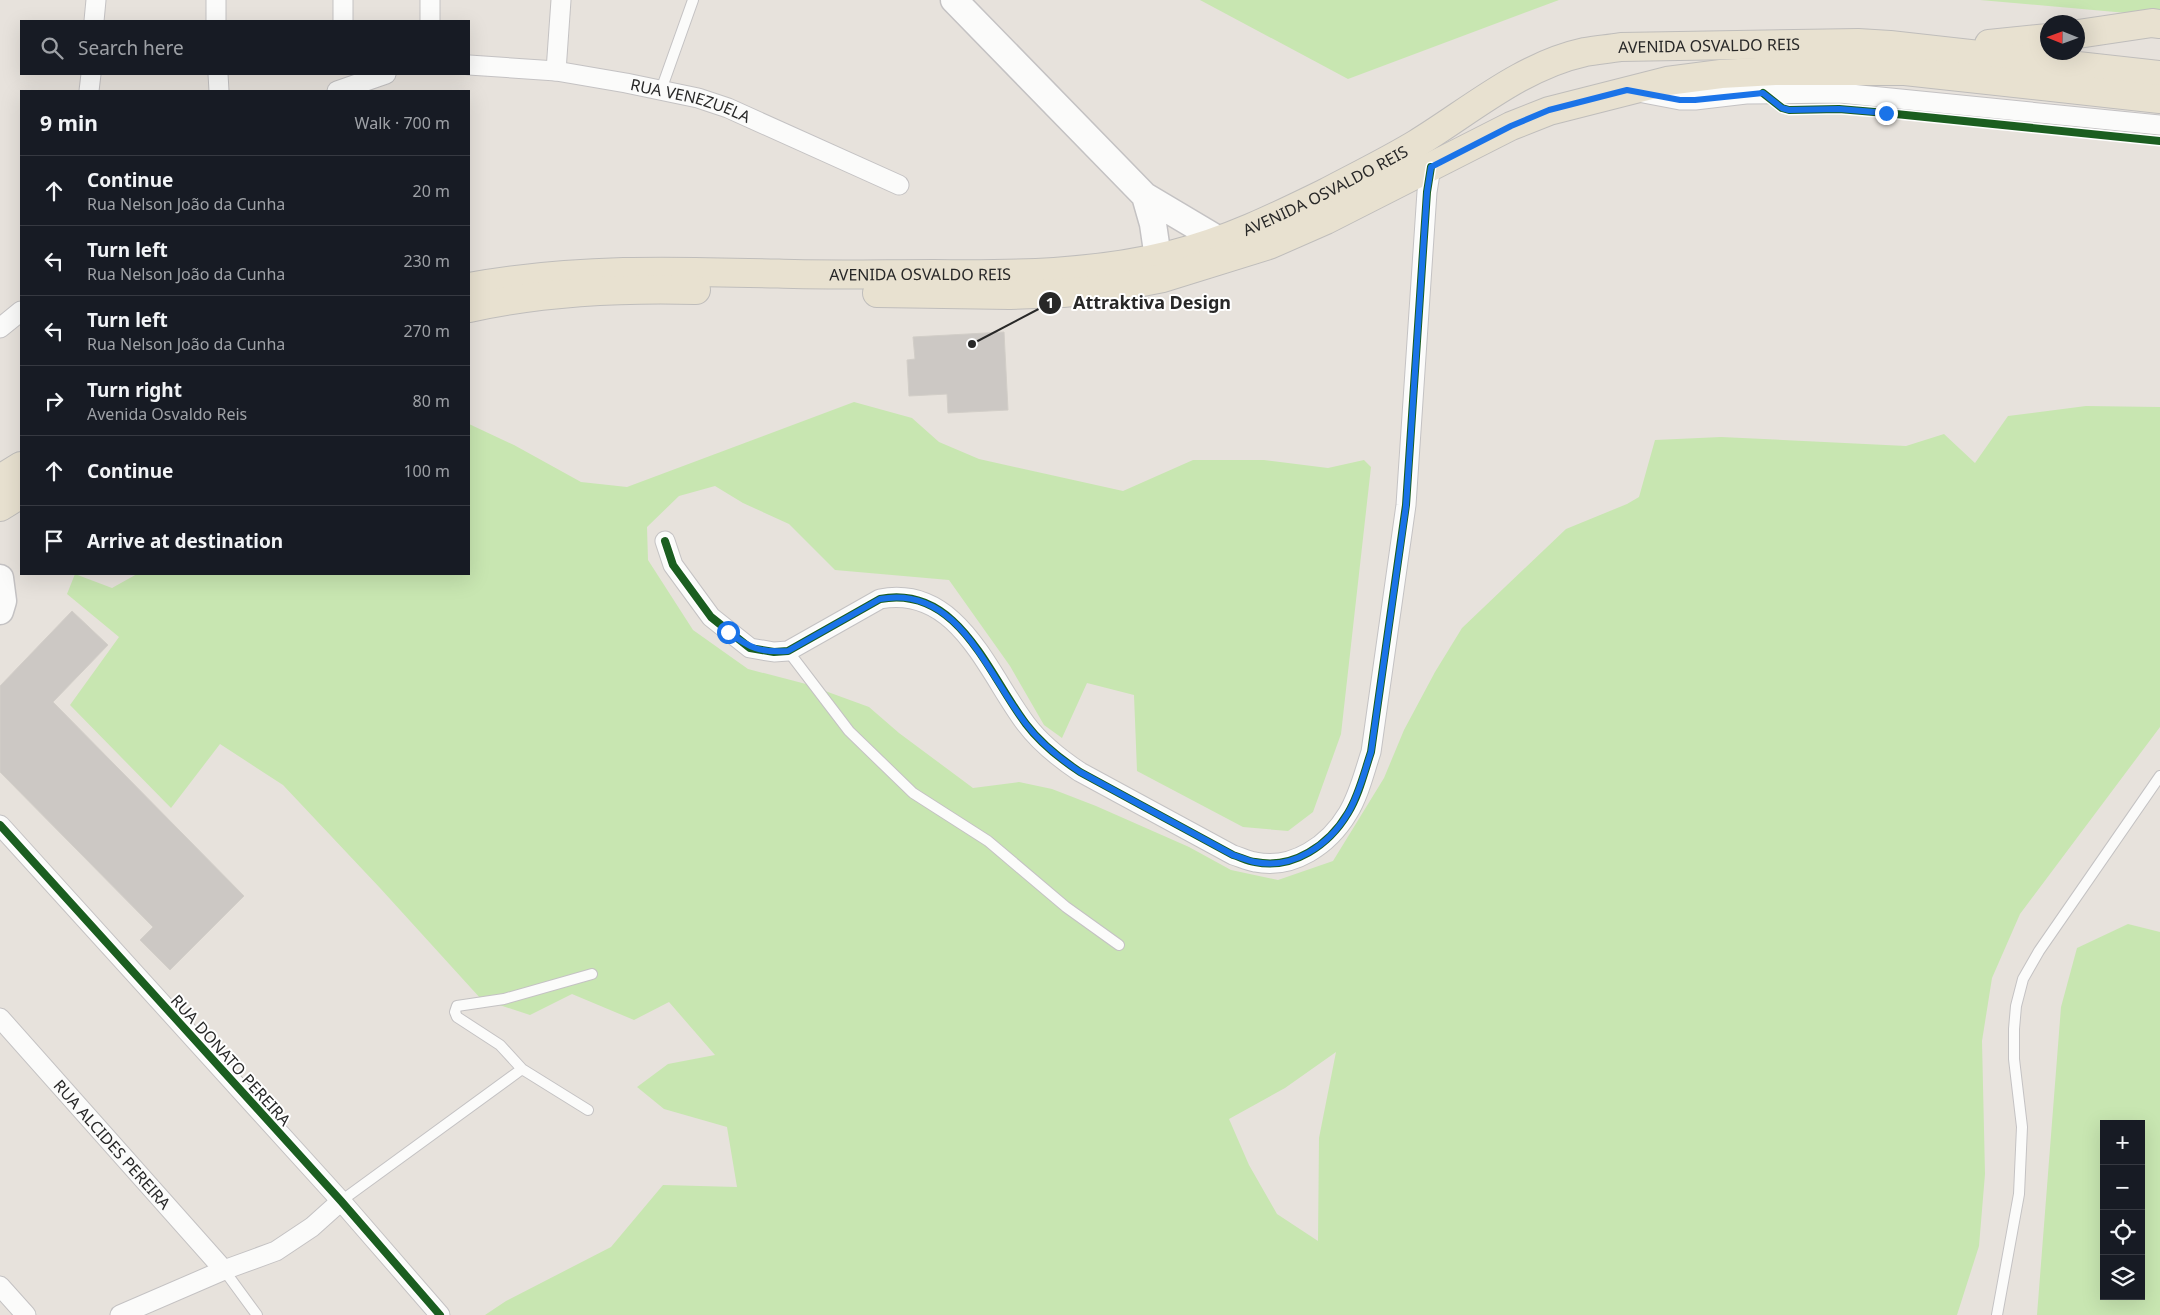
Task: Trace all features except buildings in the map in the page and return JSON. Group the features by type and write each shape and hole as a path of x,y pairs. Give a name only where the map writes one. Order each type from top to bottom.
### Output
{"main road":[{"path":"2085,33 2152,23 2160,24"},
{"path":"1935,49 2040,39"},
{"name":"AVENIDA OSVALDO REIS","path":"470,287 539,276 618,271 800,274 1038,274 1101,269 1158,258 1253,228 1370,170 1416,144 1512,82 1549,64 1583,52 1620,47 1858,43 1935,49 2160,75"},
{"name":"AVENIDA OSVALDO REIS","path":"470,308 523,299 626,290 1010,295 1063,293 1112,288 1163,278 1269,245 1326,220 1511,126 1549,110 1667,81 1721,74 1784,70 1906,71 2160,99"},
{"path":"0,479 20,467"},
{"path":"0,507 20,495"}],"street":[{"path":"94,20 96,0"},
{"path":"216,0 216,20"},
{"path":"343,20 344,0"},
{"path":"430,0 430,20"},
{"path":"556,71 561,0"},
{"path":"954,0 1146,196 1219,240"},
{"name":"RUA VENEZUELA","path":"470,65 556,71 698,98 728,108 899,184"},
{"path":"89,90 91,75"},
{"path":"218,75 219,90"},
{"path":"340,85 382,75"},
{"path":"1627,90 1680,100 1746,94 1840,93 2160,125"},
{"path":"665,541 673,565 711,617 750,648 774,652 788,651 880,599 897,596 916,598 938,609 961,629 976,646 1025,723 1039,740 1080,772 1233,855 1256,862 1277,863 1295,860 1317,848 1332,834 1348,813 1358,792 1371,752 1378,716 1406,506 1427,192 1431,167"},
{"path":"1146,196 1154,224 1158,258"},
{"path":"0,328 20,312"},
{"path":"0,578 3,601 0,611"},
{"name":"RUA DONATO PEREIRA","path":"0,826 341,1201 440,1315"},
{"name":"RUA ALCIDES PEREIRA","path":"0,1018 224,1270"},
{"path":"120,1315 224,1270 276,1251 312,1227 341,1201"},
{"path":"0,1286 26,1315"}],"lane":[{"path":"661,90 693,0"},
{"path":"788,651 849,731 913,793 988,842 1066,907 1119,945"},
{"path":"1997,1315 2020,1194 2022,1127 2014,1059 2014,1029 2016,1006 2023,979 2038,951 2160,776"},
{"path":"588,1110 522,1069 500,1044 457,1017 455,1012 457,1006 504,999 592,974"},
{"path":"341,1201 522,1069"},
{"path":"224,1270 256,1315"}],"green space":[{"path":"1200,0 1559,0 1348,79"},
{"path":"1980,0 2160,0 2160,16"},
{"path":"854,402 912,418 939,442 979,459 1123,491 1193,460 1264,460 1328,468 1364,460 1371,467 1341,734 1313,812 1288,831 1243,827 1137,771 1134,695 1087,683 1062,738 1044,725 1010,666 949,580 835,570 789,524 743,503 715,486 679,496 647,527 648,560 693,630 748,669 806,684 869,707 899,733 973,788 1019,782 1052,789 1189,847 1231,870 1278,880 1333,861 1384,778 1404,730 1435,672 1462,628 1566,529 1627,504 1639,497 1655,440 1721,437 1906,446 1944,434 1975,463 2008,416 2086,406 2160,407 2160,727 2020,914 1992,978 1982,1041 1985,1174 1979,1246 1957,1315 485,1315 506,1301 611,1247 663,1185 737,1187 727,1127 664,1109 637,1087 668,1064 715,1055 669,1002 634,1020 572,994 530,1015 481,999 283,785 220,744 171,808 70,705 119,637 67,594 75,575 112,588 135,575 470,575 470,424 514,445 581,482 627,487","holes":["1336,1052 1319,1138 1318,1241 1277,1214 1249,1165 1229,1119 1285,1088"]},
{"path":"2128,924 2160,932 2160,1315 2037,1315 2061,1007 2077,948"}],"cycle path":[{"path":"1763,93 1782,108 1789,110 1839,109 2160,141"},
{"path":"665,541 673,565 711,617 750,648 774,652 788,651 880,599 907,598 930,605 950,619 968,637 1012,704 1038,738 1080,772 1233,855 1247,860 1269,864 1283,862 1309,852 1331,835 1348,813 1358,791 1371,752 1406,505 1427,192 1431,167"},
{"path":"0,825 341,1201 440,1315"}],"place":[{"name":"Attraktiva Design","path":"972,344"}],"route":[{"path":"728,632 750,648 774,652 788,651 880,599 897,596 916,598 938,609 961,629 976,646 1014,707 1039,740 1080,772 1233,855 1256,862 1277,863 1295,860 1317,848 1332,834 1348,813 1358,792 1371,752 1378,716 1406,506 1427,192 1431,167 1511,126 1549,110 1627,90 1680,100 1763,93 1782,108 1789,110 1839,109 1886,113"}]}
